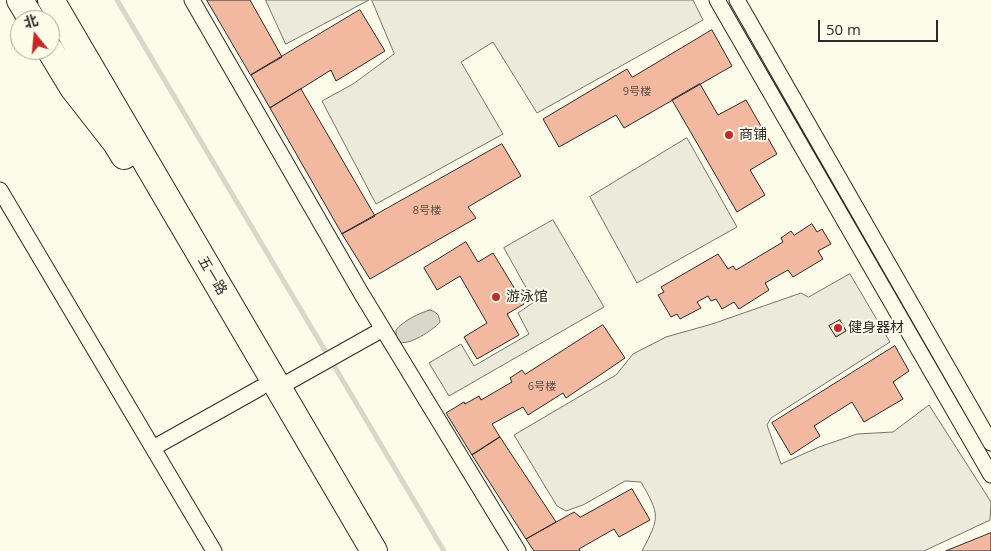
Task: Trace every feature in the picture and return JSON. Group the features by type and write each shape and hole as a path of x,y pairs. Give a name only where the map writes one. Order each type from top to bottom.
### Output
{"highway":[{"name":"五一路","path":"50,0 269,388 354,551"},
{"name":"五一路","path":"56,60 73,88 116,143 269,388 374,551"}],"street":[{"path":"192,0 360,293 518,551"},
{"path":"717,0 991,475"},
{"path":"737,0 991,443"},
{"path":"0,190 214,551"},
{"path":"153,448 383,329"}],"shaded area":[{"path":"266,0 369,0 286,44"},
{"path":"372,0 693,0 703,20 537,113 493,42 461,62 503,134 376,204 322,101 353,84 394,54"},
{"path":"687,138 737,227 637,283 590,197"},
{"path":"553,220 604,307 449,396 429,363 461,344 474,366 529,334 518,313 534,302 504,248"},
{"path":"850,274 890,342 771,418 767,425 781,464 819,447 857,434 893,432 929,405 991,502 990,520 924,551 642,551 655,523 655,516 652,502 641,482 625,481 583,505 566,511 557,506 514,435 616,375 633,354 666,337 712,324 801,293 808,297"},
{"path":"430,310 438,316 440,322 437,325 414,340 403,342 398,340 396,330 399,327 421,313"}],"building":[{"path":"207,0 250,0 282,57 251,75"},
{"path":"360,10 385,51 336,81 331,70 270,108 251,75"},
{"path":"712,30 732,66 624,128 616,115 559,147 543,119 627,69 632,77"},
{"name":"商铺","path":"700,84 718,115 746,100 777,154 750,170 765,195 737,212 672,100"},
{"path":"301,89 375,216 342,234 270,108"},
{"path":"502,144 521,176 468,207 476,218 370,279 342,234"},
{"path":"812,224 817,232 822,229 831,244 818,251 823,259 793,277 788,270 765,283 769,290 739,309 734,302 722,309 716,299 711,301 708,296 697,302 701,308 680,319 677,314 671,317 658,295 664,292 661,287 718,254 728,269 733,266 736,270 783,242 781,238 791,231 794,235"},
{"name":"游泳馆","path":"466,242 478,262 493,253 524,304 507,314 519,335 477,359 464,337 487,323 460,276 437,290 424,268"},
{"name":"健身器材","path":"840,320 846,331 836,337 829,326"},
{"path":"603,325 625,358 566,398 563,393 528,415 523,407 492,424 500,437 472,455 446,413 464,402 465,404 479,396 481,400 512,382 510,378 522,370 525,374"},
{"path":"895,346 909,371 893,382 903,399 864,422 852,402 814,426 820,436 791,455 772,423"},
{"path":"500,437 556,522 526,539 472,455"},
{"path":"632,489 650,520 619,537 614,529 579,549 580,551 534,551 526,539 574,512 580,517"},
{"path":"991,533 991,551 946,551"}],"waterway":[{"path":"117,0 444,551"}],"place":[{"name":"商铺","path":"729,135"},
{"name":"游泳馆","path":"496,297"},
{"name":"健身器材","path":"838,328"}]}
